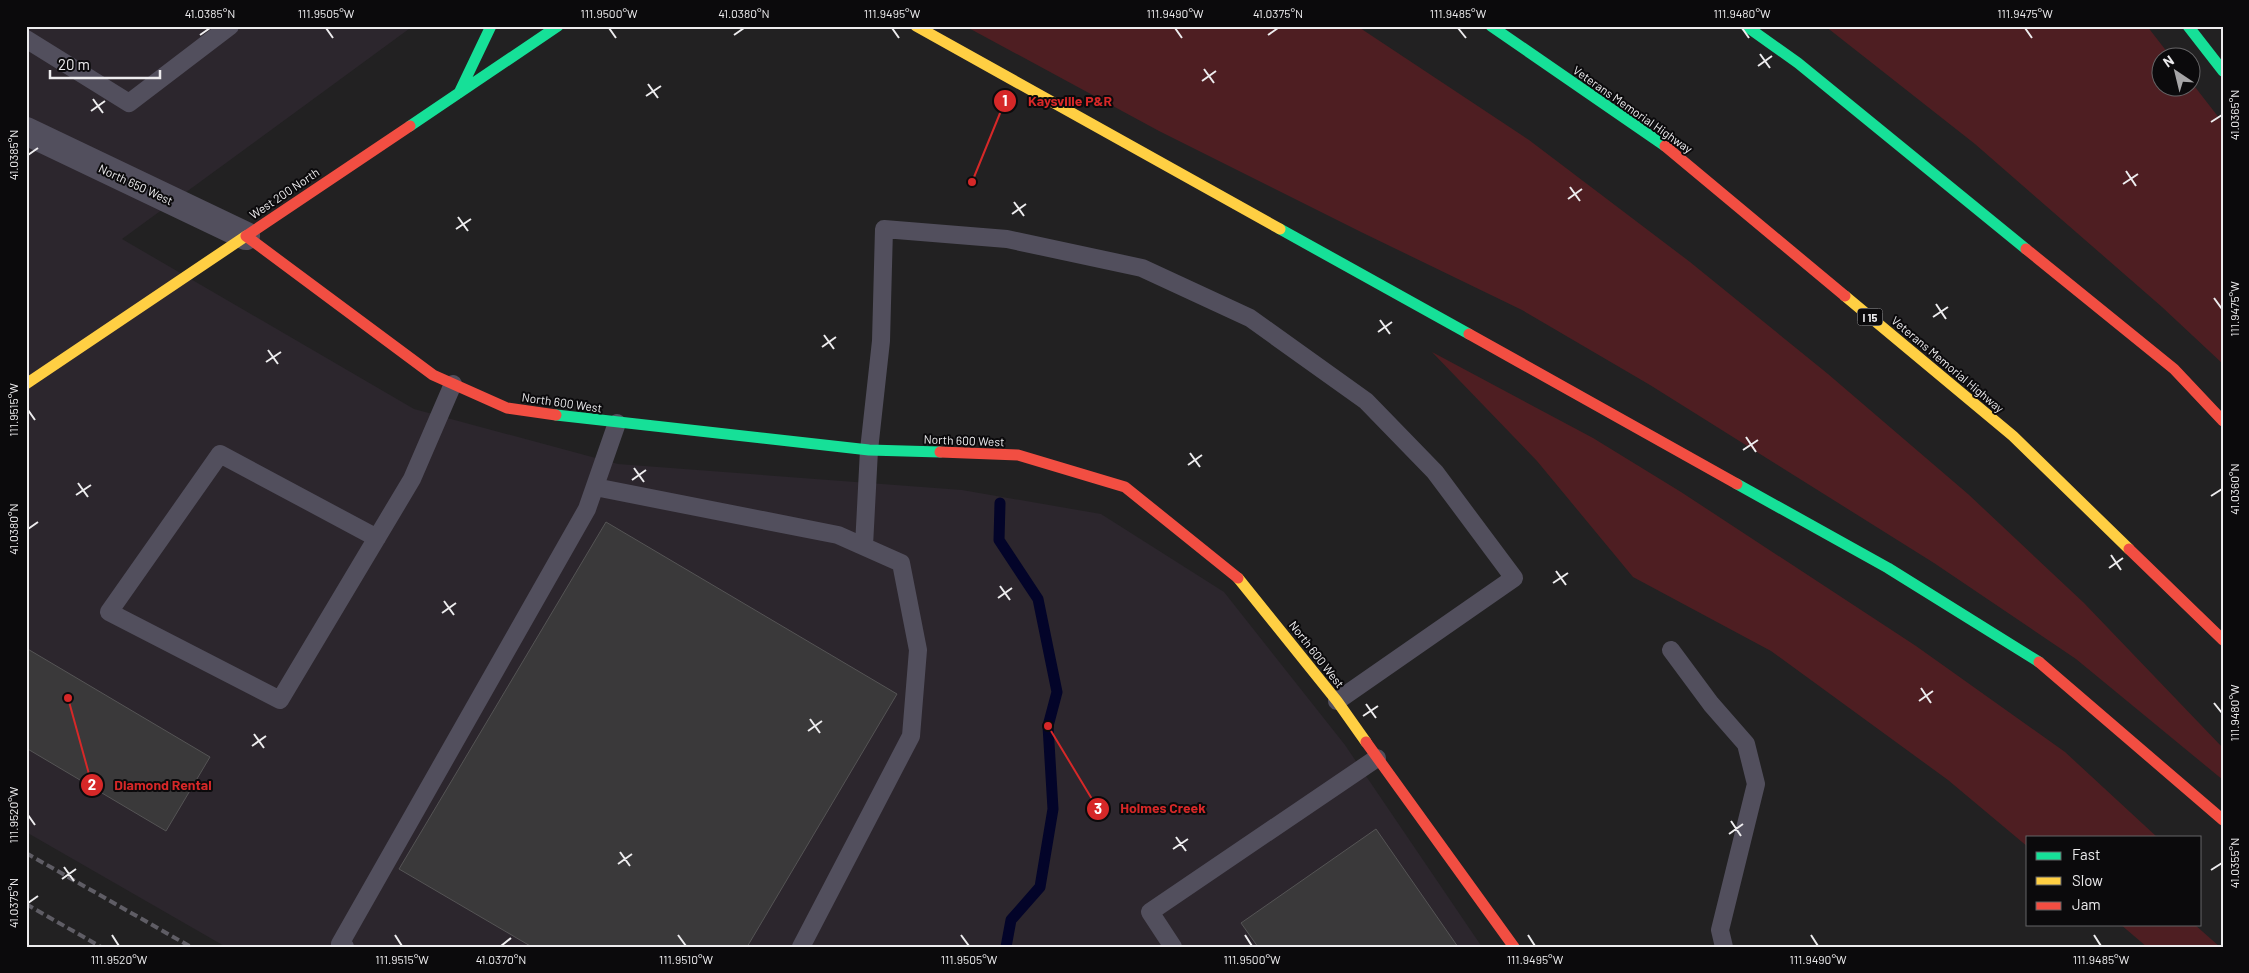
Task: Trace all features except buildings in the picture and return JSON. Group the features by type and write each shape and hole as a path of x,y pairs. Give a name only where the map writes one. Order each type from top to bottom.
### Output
{"main road":[{"path":"459,93 491,26"},
{"name":"West 200 North","path":"26,384 558,26"},
{"path":"916,26 1888,568 2037,660 2223,820"},
{"name":"Veterans Memorial Highway","path":"1491,26 1672,152 2013,436 2223,640"},
{"path":"1746,26 1798,63 2174,369 2223,421"},
{"path":"2188,26 2223,71"},
{"name":"North 600 West","path":"246,236 433,375 507,408 617,423 869,450 1018,455 1125,486 1242,581 1337,701 1514,947"}],"street":[{"name":"North 650 West","path":"26,131 246,236"}],"lane":[{"path":"26,39 129,103 230,26"},
{"path":"864,546 869,450 881,341 884,229 1007,239 1142,268 1250,318 1366,401 1435,472 1514,578 1337,701"},
{"path":"377,538 220,454 108,612 280,700 377,538 412,479 453,384"},
{"path":"345,947 340,944 587,509 617,423"},
{"path":"595,487 838,535 901,563 918,650 912,736 801,947"},
{"path":"1671,650 1711,704 1746,744 1756,784 1720,930 1724,947"},
{"path":"1174,947 1150,912 1377,758"}],"shaded area":[{"path":"26,26 413,26 122,239 414,409 618,464 962,490 1101,514 1224,592 1345,745 1482,947 226,947 26,832"},
{"path":"965,26 1357,26 1529,140 1690,262 1828,374 1968,494 2084,603 2223,748 2223,780 2076,659 1934,563 1650,385 1522,310 1159,131"},
{"path":"1825,26 2147,26 2164,48 2152,48 2152,98 2202,98 2202,96 2223,123 2223,364 2162,307 1975,144"},
{"path":"1432,352 1593,438 1681,492 1916,646 2065,752 2156,836 2026,836 2026,845 1948,780 1771,651 1633,577 1537,461"},
{"path":"2122,926 2196,926 2220,947 2147,947"}],"waterway":[{"path":"1000,503 999,540 1038,599 1057,692 1048,726 1053,809 1040,887 1011,920 1006,947"}],"railway":[{"path":"26,853 191,947"},
{"path":"26,904 101,947"}],"traffic: fast":[{"path":"459,93 491,26"},
{"path":"410,126 558,26"},
{"path":"1491,26 1665,146"},
{"path":"1746,26 1798,63 2026,249"},
{"path":"2188,26 2223,71"},
{"path":"1280,229 1469,334"},
{"path":"556,415 869,450 940,452"},
{"path":"1737,484 1888,568 2039,662"}],"traffic: slow":[{"path":"916,26 1280,229"},
{"path":"26,384 246,236"},
{"path":"1845,296 2013,436 2129,549"},
{"path":"1238,578 1337,701 1366,742"}],"traffic: jam":[{"path":"246,236 410,126"},
{"path":"1665,146 1845,296"},
{"path":"246,236 433,375 507,408 556,415"},
{"path":"2026,249 2174,369 2223,421"},
{"path":"1469,334 1737,484"},
{"path":"940,452 1018,455 1125,487 1238,578"},
{"path":"2129,549 2223,640"},
{"path":"2039,662 2223,820"},
{"path":"1366,742 1514,947"}],"place":[{"name":"Kaysville P&R","path":"972,182"},
{"name":"Diamond Rental","path":"68,698"},
{"name":"Holmes Creek","path":"1048,726"}]}
